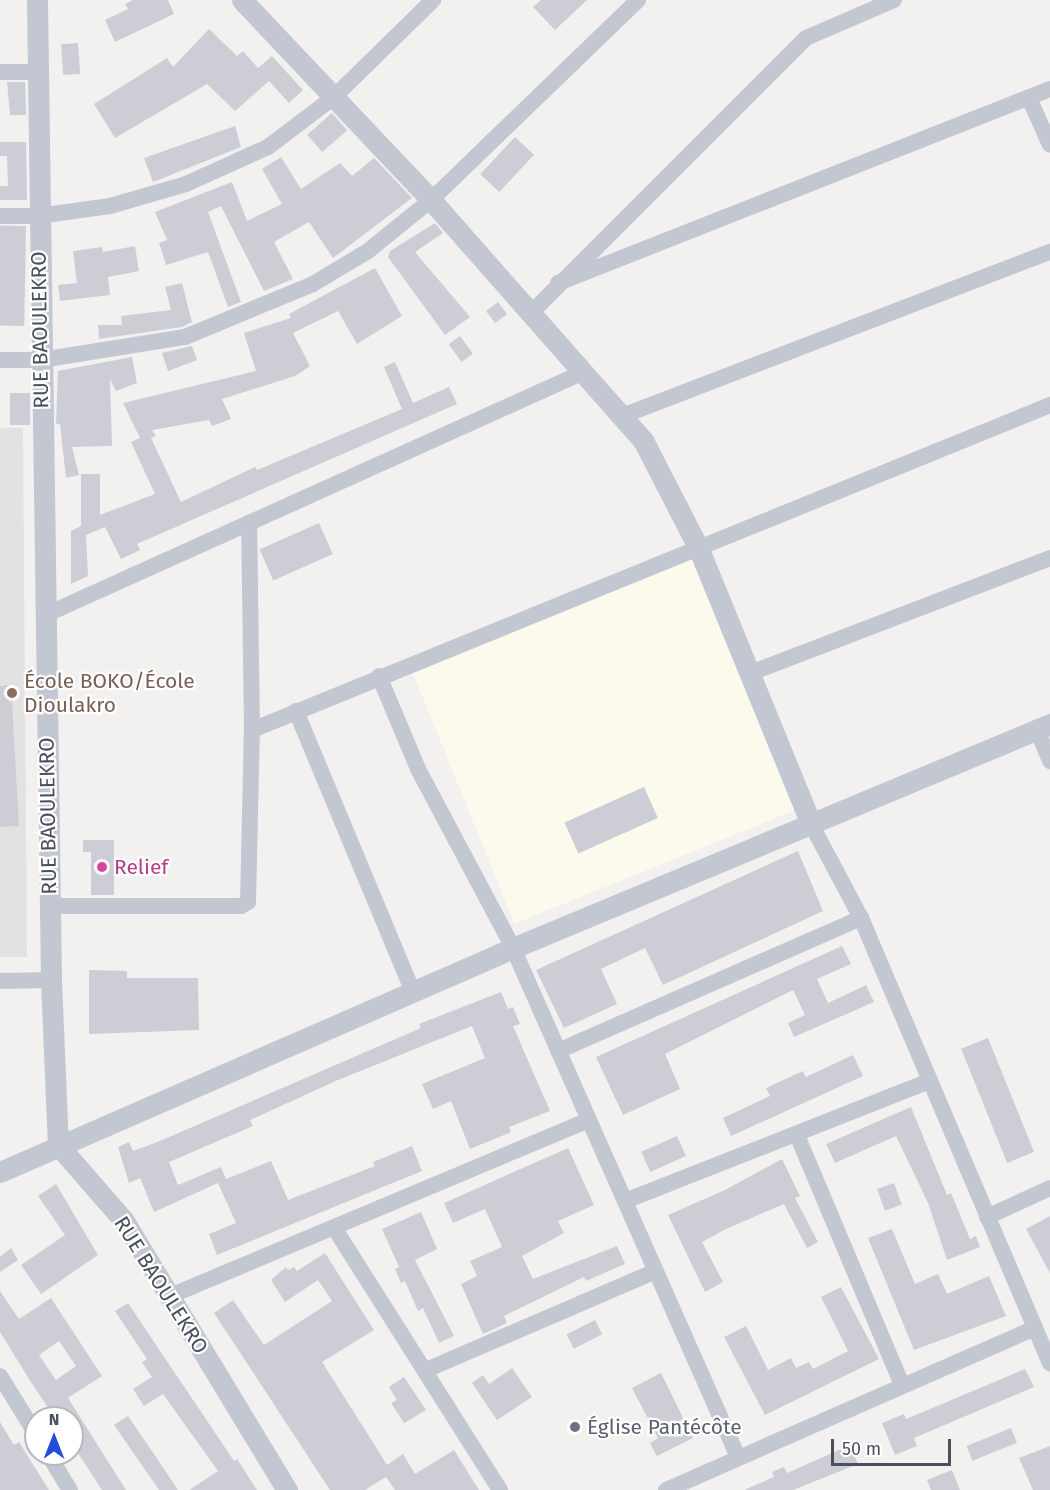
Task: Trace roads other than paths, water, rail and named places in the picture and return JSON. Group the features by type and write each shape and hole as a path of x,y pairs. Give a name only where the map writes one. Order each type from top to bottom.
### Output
{"street":[{"name":"RUE BAOULEKRO","path":"37,0 40,360 51,980 58,1145 124,1221 287,1490"},
{"path":"242,0 431,200 532,312 644,442 698,547 810,822 861,918 1050,1364"},
{"path":"0,216 38,216 110,206 186,184 268,147 334,97 433,0"},
{"path":"0,360 40,360 185,337 252,312 313,284 368,251 431,200 638,0"},
{"path":"532,312 558,283 806,38 894,0"},
{"path":"0,72 36,72"},
{"path":"558,283 1050,89"},
{"path":"1029,98 1050,146"},
{"path":"622,416 1050,252"},
{"path":"45,615 584,372"},
{"path":"252,730 379,676 1050,405"},
{"path":"50,906 241,906 248,902 252,730 249,523"},
{"path":"748,674 1050,558"},
{"path":"379,676 418,769 513,948 738,1457"},
{"path":"296,711 413,992"},
{"path":"0,1172 513,948 810,822 1043,727 1050,762"},
{"path":"558,1051 861,918"},
{"path":"0,981 51,980"},
{"path":"625,1201 930,1081"},
{"path":"170,1296 335,1229 589,1120"},
{"path":"797,1135 902,1385"},
{"path":"987,1217 1050,1188"},
{"path":"335,1229 500,1490"},
{"path":"426,1370 656,1271"},
{"path":"666,1490 1035,1328"},
{"path":"0,1376 24,1415"},
{"path":"55,1466 70,1490"}],"place":[{"name":"École BOKO/École Dioulakro","path":"12,693"},
{"name":"Relief","path":"102,867"},
{"name":"Église Pantécôte","path":"575,1427"}]}
